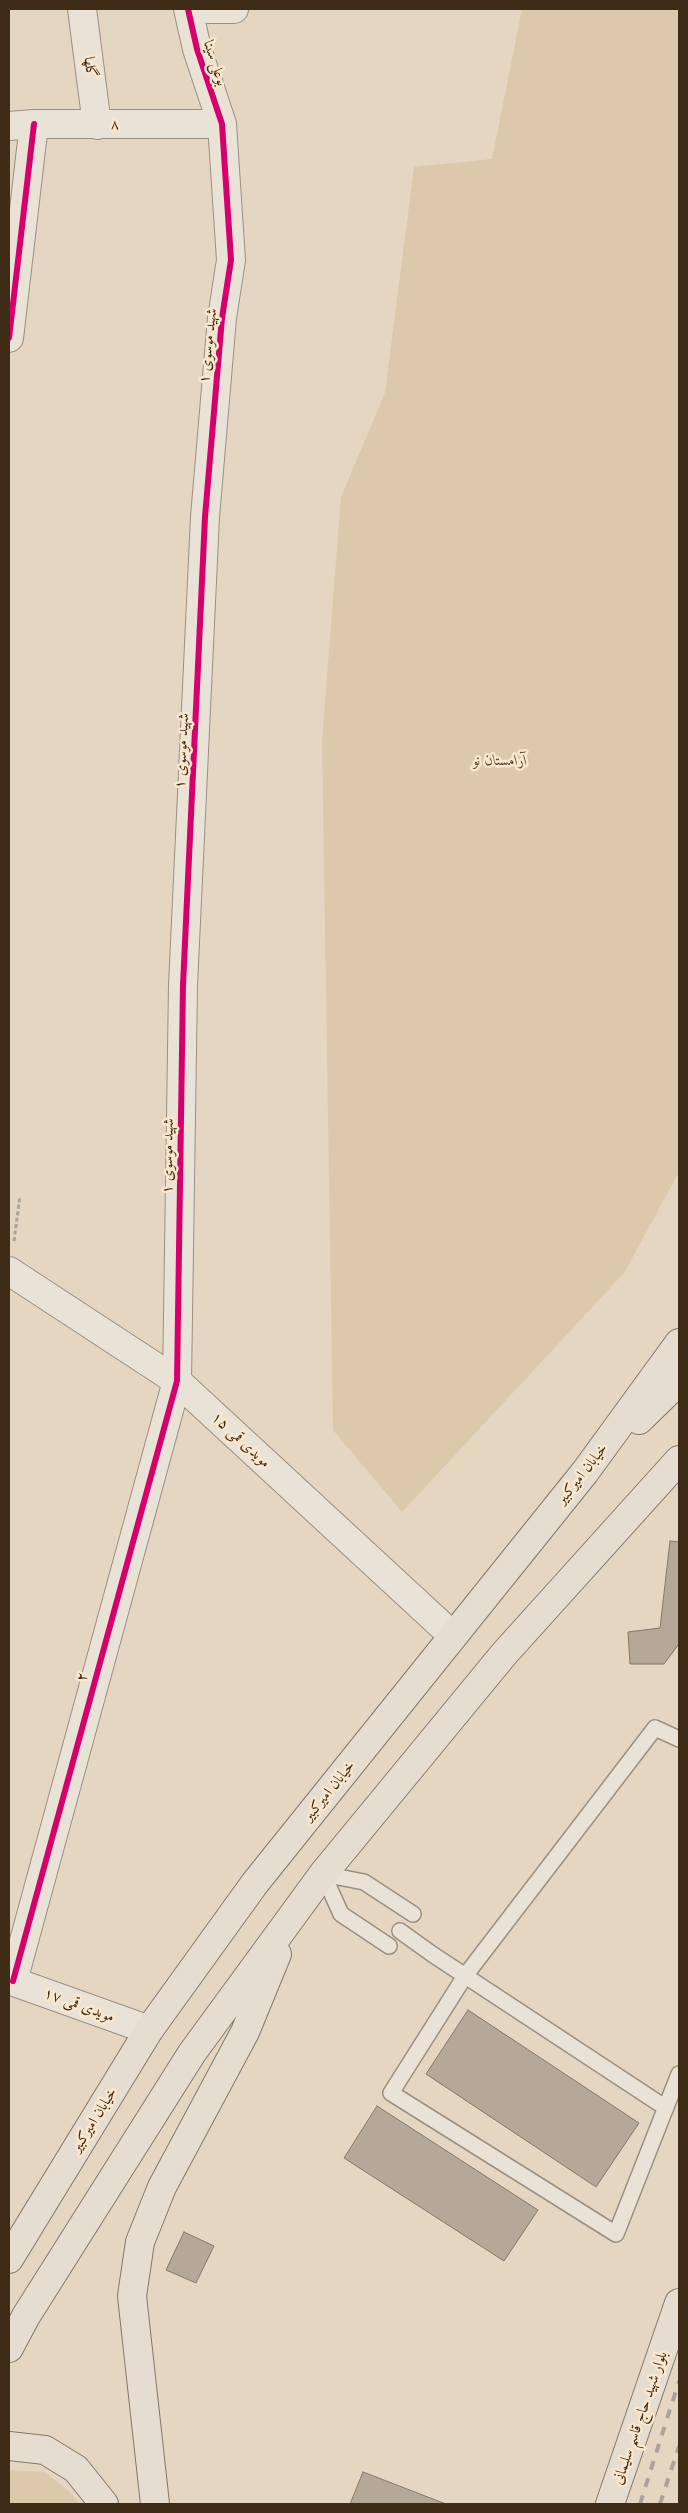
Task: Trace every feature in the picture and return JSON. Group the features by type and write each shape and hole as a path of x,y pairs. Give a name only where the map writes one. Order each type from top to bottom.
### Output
{"main road":[{"name":"خیابان امیرکبیر","path":"9,2259 149,2030 255,1883 585,1472 679,1344"},
{"path":"585,1472 679,1382"},
{"path":"9,2348 31,2308 192,2053 323,1874 504,1654 679,1460"},
{"path":"155,2504 132,2296 140,2242 162,2187 245,2032 294,1913"},
{"name":"بلوار شهید حاج قاسم سلیمانی","path":"610,2504 679,2302"},
{"path":"9,2446 45,2450 76,2469 104,2504"}],"street":[{"name":"گلها","path":"82,9 97,125"},
{"path":"188,9 234,9"},
{"name":"بوعلی سینا","path":"188,9 196,49 222,124"},
{"name":"۸","path":"21,125 222,124"},
{"name":"شهید موسوی ۱","path":"177,1381 183,985 204,526 222,318 231,260 222,124"},
{"path":"9,338 21,125"},
{"name":"مویدی قمی ۱۵","path":"9,1271 177,1381 453,1636"},
{"name":"۲","path":"11,1980 177,1381"},
{"name":"مویدی قمی ۱۷","path":"11,1980 149,2030"}],"lane":[{"path":"679,1739 654,1728 465,1976 391,2093 616,2234 679,2074"},
{"path":"323,1874 364,1882 412,1914"},
{"path":"323,1874 341,1914 389,1946"},
{"path":"400,1931 666,2108"}],"path":[{"path":"9,1271 20,1196"}],"green space":[{"name":"آرامستان نو","path":"522,9 679,9 679,1172 624,1273 402,1512 333,1430 322,741 341,497 385,393 414,167 492,159"},
{"path":"9,2470 44,2472 69,2491 80,2504 9,2504"}],"building":[{"path":"670,1541 679,1542 679,1644 664,1664 630,1664 628,1632 660,1628"},
{"path":"468,2010 639,2123 596,2187 426,2074"},
{"path":"377,2106 538,2210 504,2261 344,2158"},
{"path":"184,2232 214,2246 196,2283 166,2270"},
{"path":"363,2472 446,2504 350,2504"}],"railway":[{"path":"640,2504 679,2381"},
{"path":"660,2504 679,2446"}],"cycle path":[{"path":"13,1981 177,1381 183,985 205,517 222,318 231,260 222,124 197,49 188,9"},
{"path":"9,338 34,124"}]}
